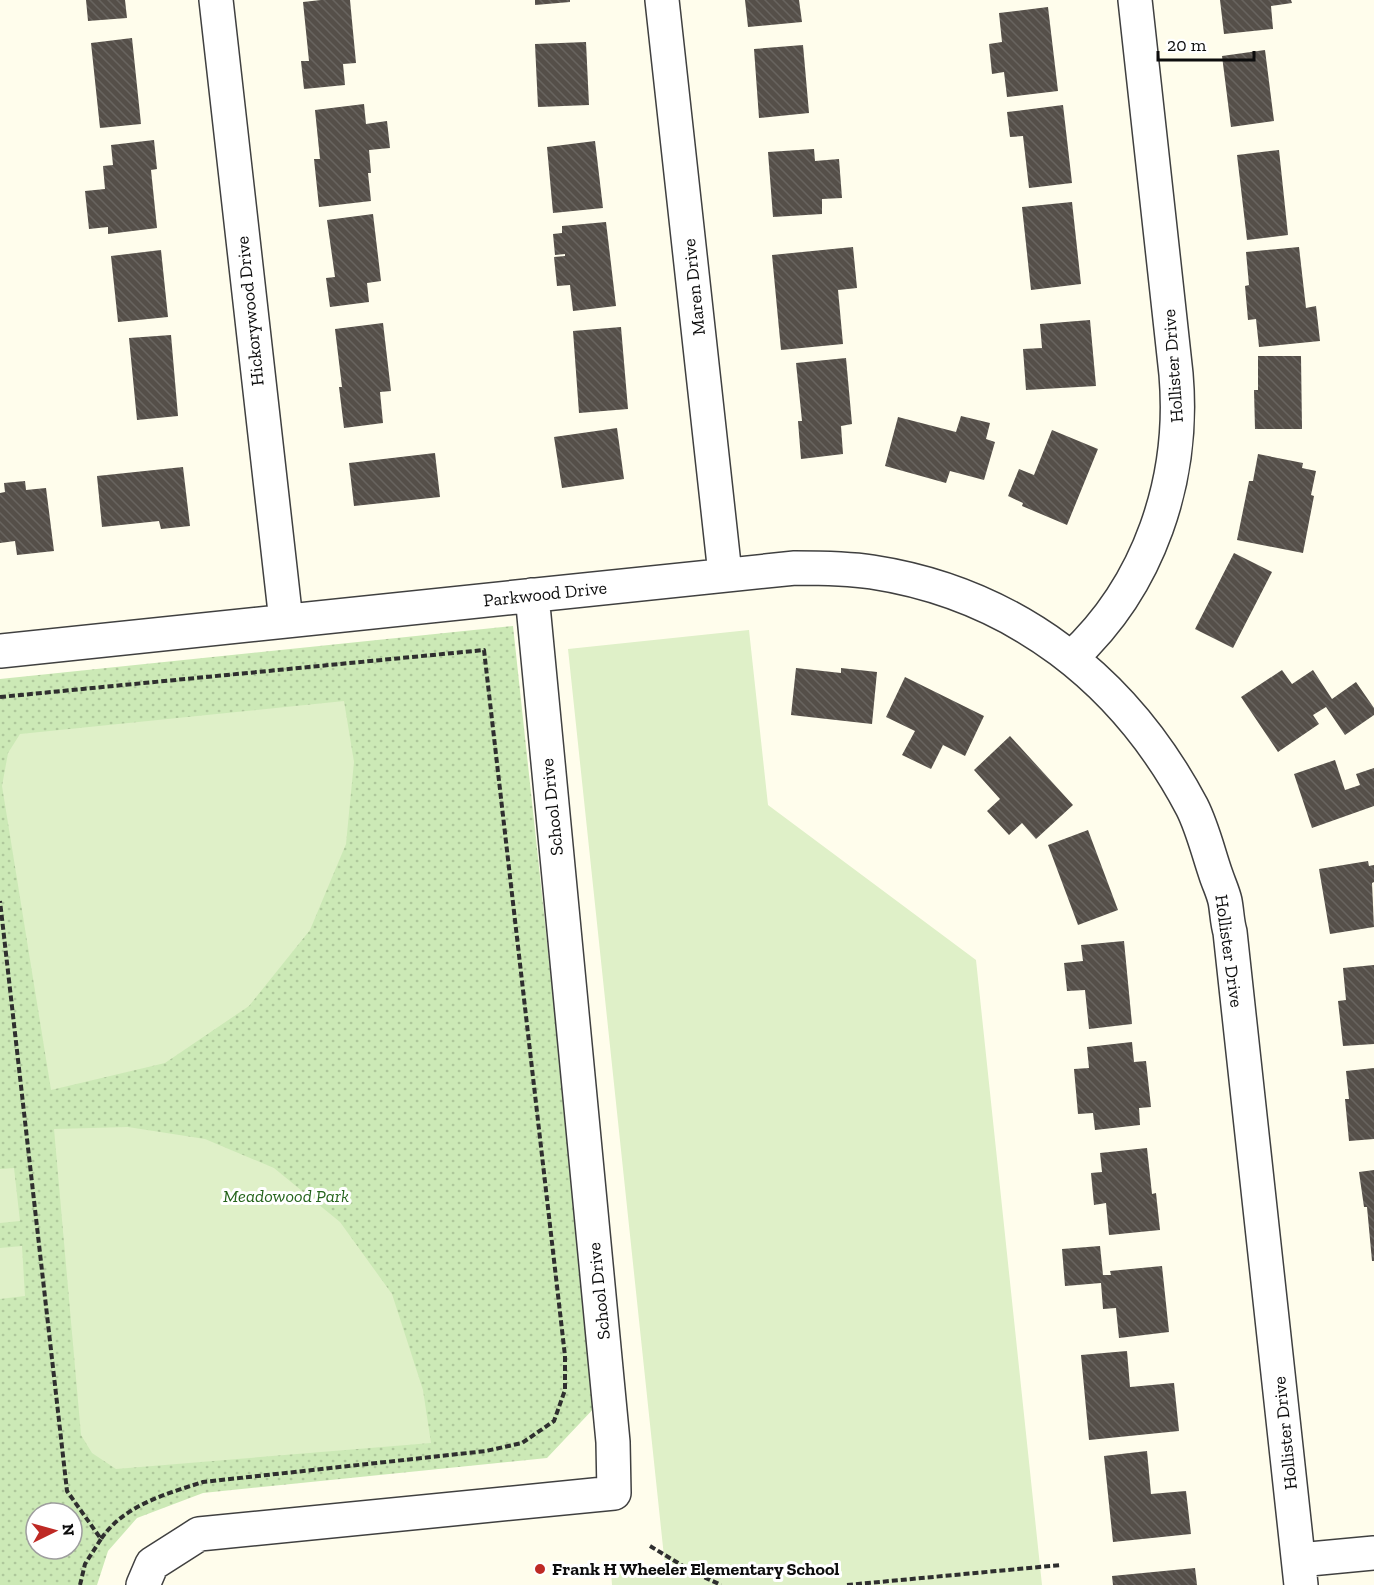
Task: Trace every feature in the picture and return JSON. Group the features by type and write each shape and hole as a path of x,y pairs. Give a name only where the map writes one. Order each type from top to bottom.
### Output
{"street":[{"name":"Hickorywood Drive","path":"216,0 286,621"},
{"name":"Maren Drive","path":"662,0 725,574"},
{"name":"Hollister Drive","path":"1136,0 1177,392 1178,428 1175,456 1159,524 1134,577 1111,614 1071,658 1125,708 1144,731 1177,780 1208,846 1225,903 1300,1573"},
{"name":"Parkwood Drive","path":"0,651 795,568 869,572 898,577 955,593 983,604 1035,632 1071,658"},
{"name":"School Drive","path":"142,1585 152,1564 199,1534 614,1493 612,1430 532,595"},
{"path":"1300,1573 1374,1553"}],"path":[{"path":"0,697 484,650 565,1356 565,1390 554,1421 522,1443 486,1450 203,1482 161,1495 132,1509 108,1528 85,1564 80,1585"},
{"path":"0,901 67,1491 101,1539"},
{"path":"650,1546 693,1572 721,1585"},
{"path":"847,1585 1061,1565"}],"green space":[{"name":"Meadowood Park","path":"513,626 597,1405 547,1458 203,1493 137,1518 108,1551 97,1585 0,1585 0,679"},
{"path":"749,630 768,805 976,960 1042,1585 612,1585 611,1571 665,1566 568,649"},
{"path":"344,701 354,762 346,844 310,930 249,1006 165,1063 51,1090 2,786 8,753 20,734"},
{"path":"128,1127 205,1139 274,1168 340,1222 392,1294 423,1390 431,1443 116,1469 92,1453 81,1435 54,1129"},
{"path":"14,1168 20,1221 0,1223 0,1169"},
{"path":"22,1246 25,1296 0,1299 0,1248"}],"building":[{"path":"86,0 125,0 127,18 88,21"},
{"path":"350,0 356,63 343,64 345,85 304,89 301,61 309,61 303,2"},
{"path":"535,0 570,0 570,2 535,5"},
{"path":"745,0 799,0 802,22 748,27"},
{"path":"1220,0 1291,0 1292,3 1271,6 1273,29 1224,34"},
{"path":"1048,7 1058,91 1007,97 1004,72 992,74 989,44 1002,42 999,13"},
{"path":"132,38 141,124 100,128 91,43"},
{"path":"586,42 589,105 538,107 535,44"},
{"path":"803,45 809,113 759,118 754,49"},
{"path":"1265,50 1274,121 1231,127 1222,56"},
{"path":"364,104 366,124 387,121 390,148 369,150 371,173 368,173 371,201 319,207 314,159 320,159 315,110"},
{"path":"1063,105 1072,183 1029,188 1023,136 1010,137 1007,112"},
{"path":"154,140 157,169 151,170 157,228 108,234 108,227 89,229 85,191 105,189 103,166 113,165 111,145"},
{"path":"595,141 603,208 553,213 547,147"},
{"path":"814,149 815,161 839,159 842,198 822,199 822,214 773,217 768,152"},
{"path":"1279,150 1288,235 1247,240 1237,155"},
{"path":"1072,202 1081,284 1031,290 1022,207"},
{"path":"373,214 381,281 367,283 369,302 330,307 326,278 335,277 327,220"},
{"path":"606,222 616,306 573,311 570,285 557,286 554,257 565,256 565,254 555,255 553,234 562,233 562,226"},
{"path":"853,247 857,288 838,290 843,344 781,350 772,255"},
{"path":"1299,247 1306,308 1316,306 1320,341 1259,347 1256,319 1248,320 1245,286 1249,285 1246,252"},
{"path":"161,250 168,317 118,322 111,256"},
{"path":"1090,320 1096,386 1026,390 1023,349 1042,348 1040,324"},
{"path":"383,323 391,391 380,392 383,423 344,428 335,329"},
{"path":"621,327 628,409 579,413 573,331"},
{"path":"171,335 178,416 137,420 129,338"},
{"path":"1258,356 1301,356 1302,429 1255,429 1254,390 1258,390"},
{"path":"846,358 852,424 841,426 843,454 801,459 798,421 802,421 796,363"},
{"path":"961,416 990,423 986,439 995,442 984,480 950,471 946,483 885,466 898,417 956,432"},
{"path":"617,428 624,479 562,488 554,437"},
{"path":"1052,430 1098,449 1067,525 1022,506 1023,503 1008,496 1019,469 1034,475"},
{"path":"435,453 440,497 354,506 349,463"},
{"path":"1258,454 1303,463 1302,468 1316,471 1311,495 1314,496 1303,553 1237,540 1249,481 1253,481"},
{"path":"183,467 190,526 161,529 159,521 102,527 97,476"},
{"path":"25,481 26,490 46,488 54,551 17,555 15,541 0,543 0,493 5,492 4,483"},
{"path":"1234,553 1272,572 1233,648 1195,629"},
{"path":"796,668 841,673 841,668 877,672 872,724 791,715"},
{"path":"1282,670 1292,684 1313,670 1332,699 1356,682 1374,708 1374,715 1345,735 1326,707 1313,715 1319,724 1278,752 1241,697"},
{"path":"905,677 984,716 965,756 943,745 931,769 902,755 915,731 886,717"},
{"path":"1010,736 1073,805 1036,839 1022,823 1009,835 987,811 1000,799 974,770"},
{"path":"1335,760 1345,790 1360,785 1356,774 1374,768 1374,806 1312,828 1294,774"},
{"path":"1088,830 1118,910 1078,925 1048,845"},
{"path":"1368,861 1369,866 1374,865 1374,882 1372,883 1374,927 1330,934 1319,869"},
{"path":"1124,941 1132,1024 1089,1029 1085,990 1067,991 1064,963 1083,961 1081,945"},
{"path":"1374,965 1374,1044 1343,1046 1338,1001 1346,1000 1343,968"},
{"path":"1132,1042 1134,1062 1146,1061 1151,1107 1139,1108 1140,1125 1095,1130 1093,1113 1078,1114 1074,1069 1089,1068 1087,1047"},
{"path":"1374,1068 1374,1139 1349,1141 1345,1099 1349,1099 1346,1071"},
{"path":"1147,1148 1152,1194 1156,1193 1160,1230 1109,1235 1106,1203 1094,1205 1091,1173 1102,1172 1100,1153"},
{"path":"1374,1170 1374,1261 1372,1261 1367,1207 1364,1207 1359,1172"},
{"path":"1100,1246 1103,1275 1111,1275 1110,1271 1162,1266 1169,1332 1119,1338 1116,1308 1103,1309 1101,1283 1065,1286 1062,1249"},
{"path":"1127,1351 1130,1387 1174,1383 1179,1431 1089,1440 1081,1355"},
{"path":"1147,1451 1151,1494 1186,1491 1191,1534 1113,1542 1104,1456"},
{"path":"1195,1568 1197,1585 1113,1585 1112,1576"}],"place":[{"name":"Frank H Wheeler Elementary School","path":"540,1569"}]}
